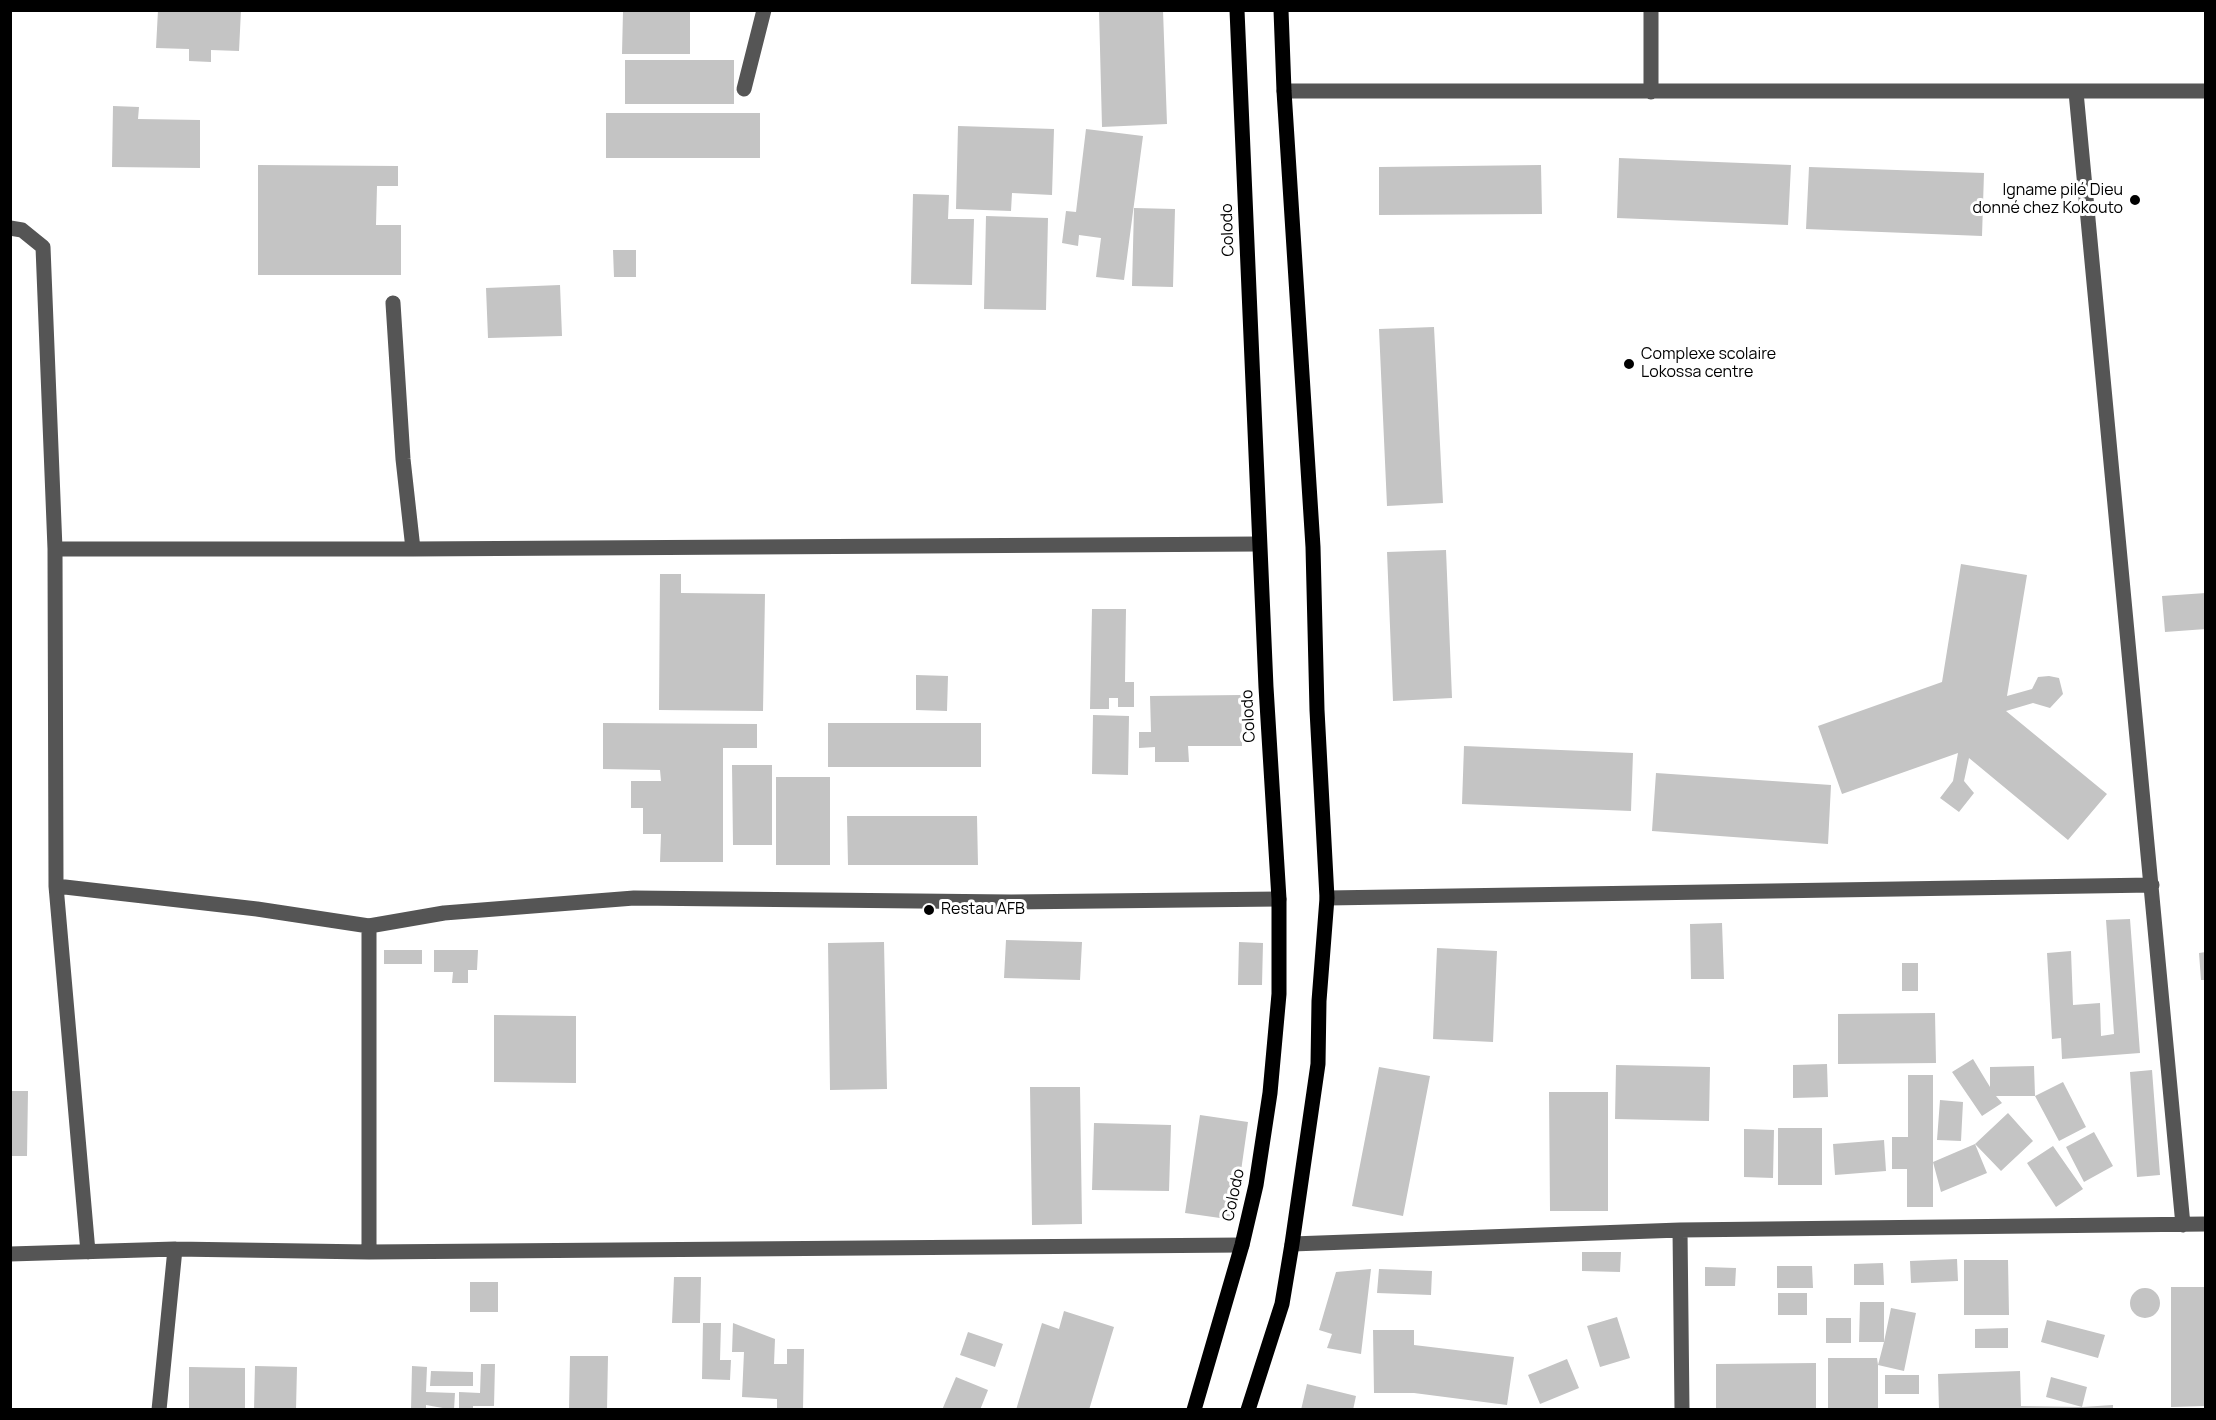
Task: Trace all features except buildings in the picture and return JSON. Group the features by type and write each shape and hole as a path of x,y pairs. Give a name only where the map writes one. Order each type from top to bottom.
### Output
{"main road":[{"name":"Colodo","path":"1194,1410 1242,1245 1256,1185 1270,1093 1279,994 1279,899 1259,544 1237,10"},
{"path":"1248,1410 1282,1304 1292,1244 1318,1064 1319,1001 1327,898 1317,710 1313,547 1284,91 1281,10"}],"street":[{"path":"744,89 764,10"},
{"path":"1651,10 1651,92"},
{"path":"1284,91 2205,91"},
{"path":"2076,92 2183,1225"},
{"path":"10,228 22,230 43,247 55,549 56,886 88,1252"},
{"path":"393,303 403,459 413,549"},
{"path":"55,549 1259,544"},
{"path":"1327,898 2152,885"},
{"path":"56,886 257,909 369,926 444,913 634,898 1000,902 1279,899"},
{"path":"369,926 369,1252"},
{"path":"1292,1244 1680,1230 2205,1224"},
{"path":"1680,1230 1682,1410"},
{"path":"10,1254 175,1249 369,1252 1242,1245"},
{"path":"159,1410 175,1249"}],"place":[{"name":"Igname pilé Dieu donné chez Kokouto","path":"2135,200"},
{"name":"Complexe scolaire Lokossa centre","path":"1629,364"},
{"name":"Restau AFB","path":"929,910"}]}
